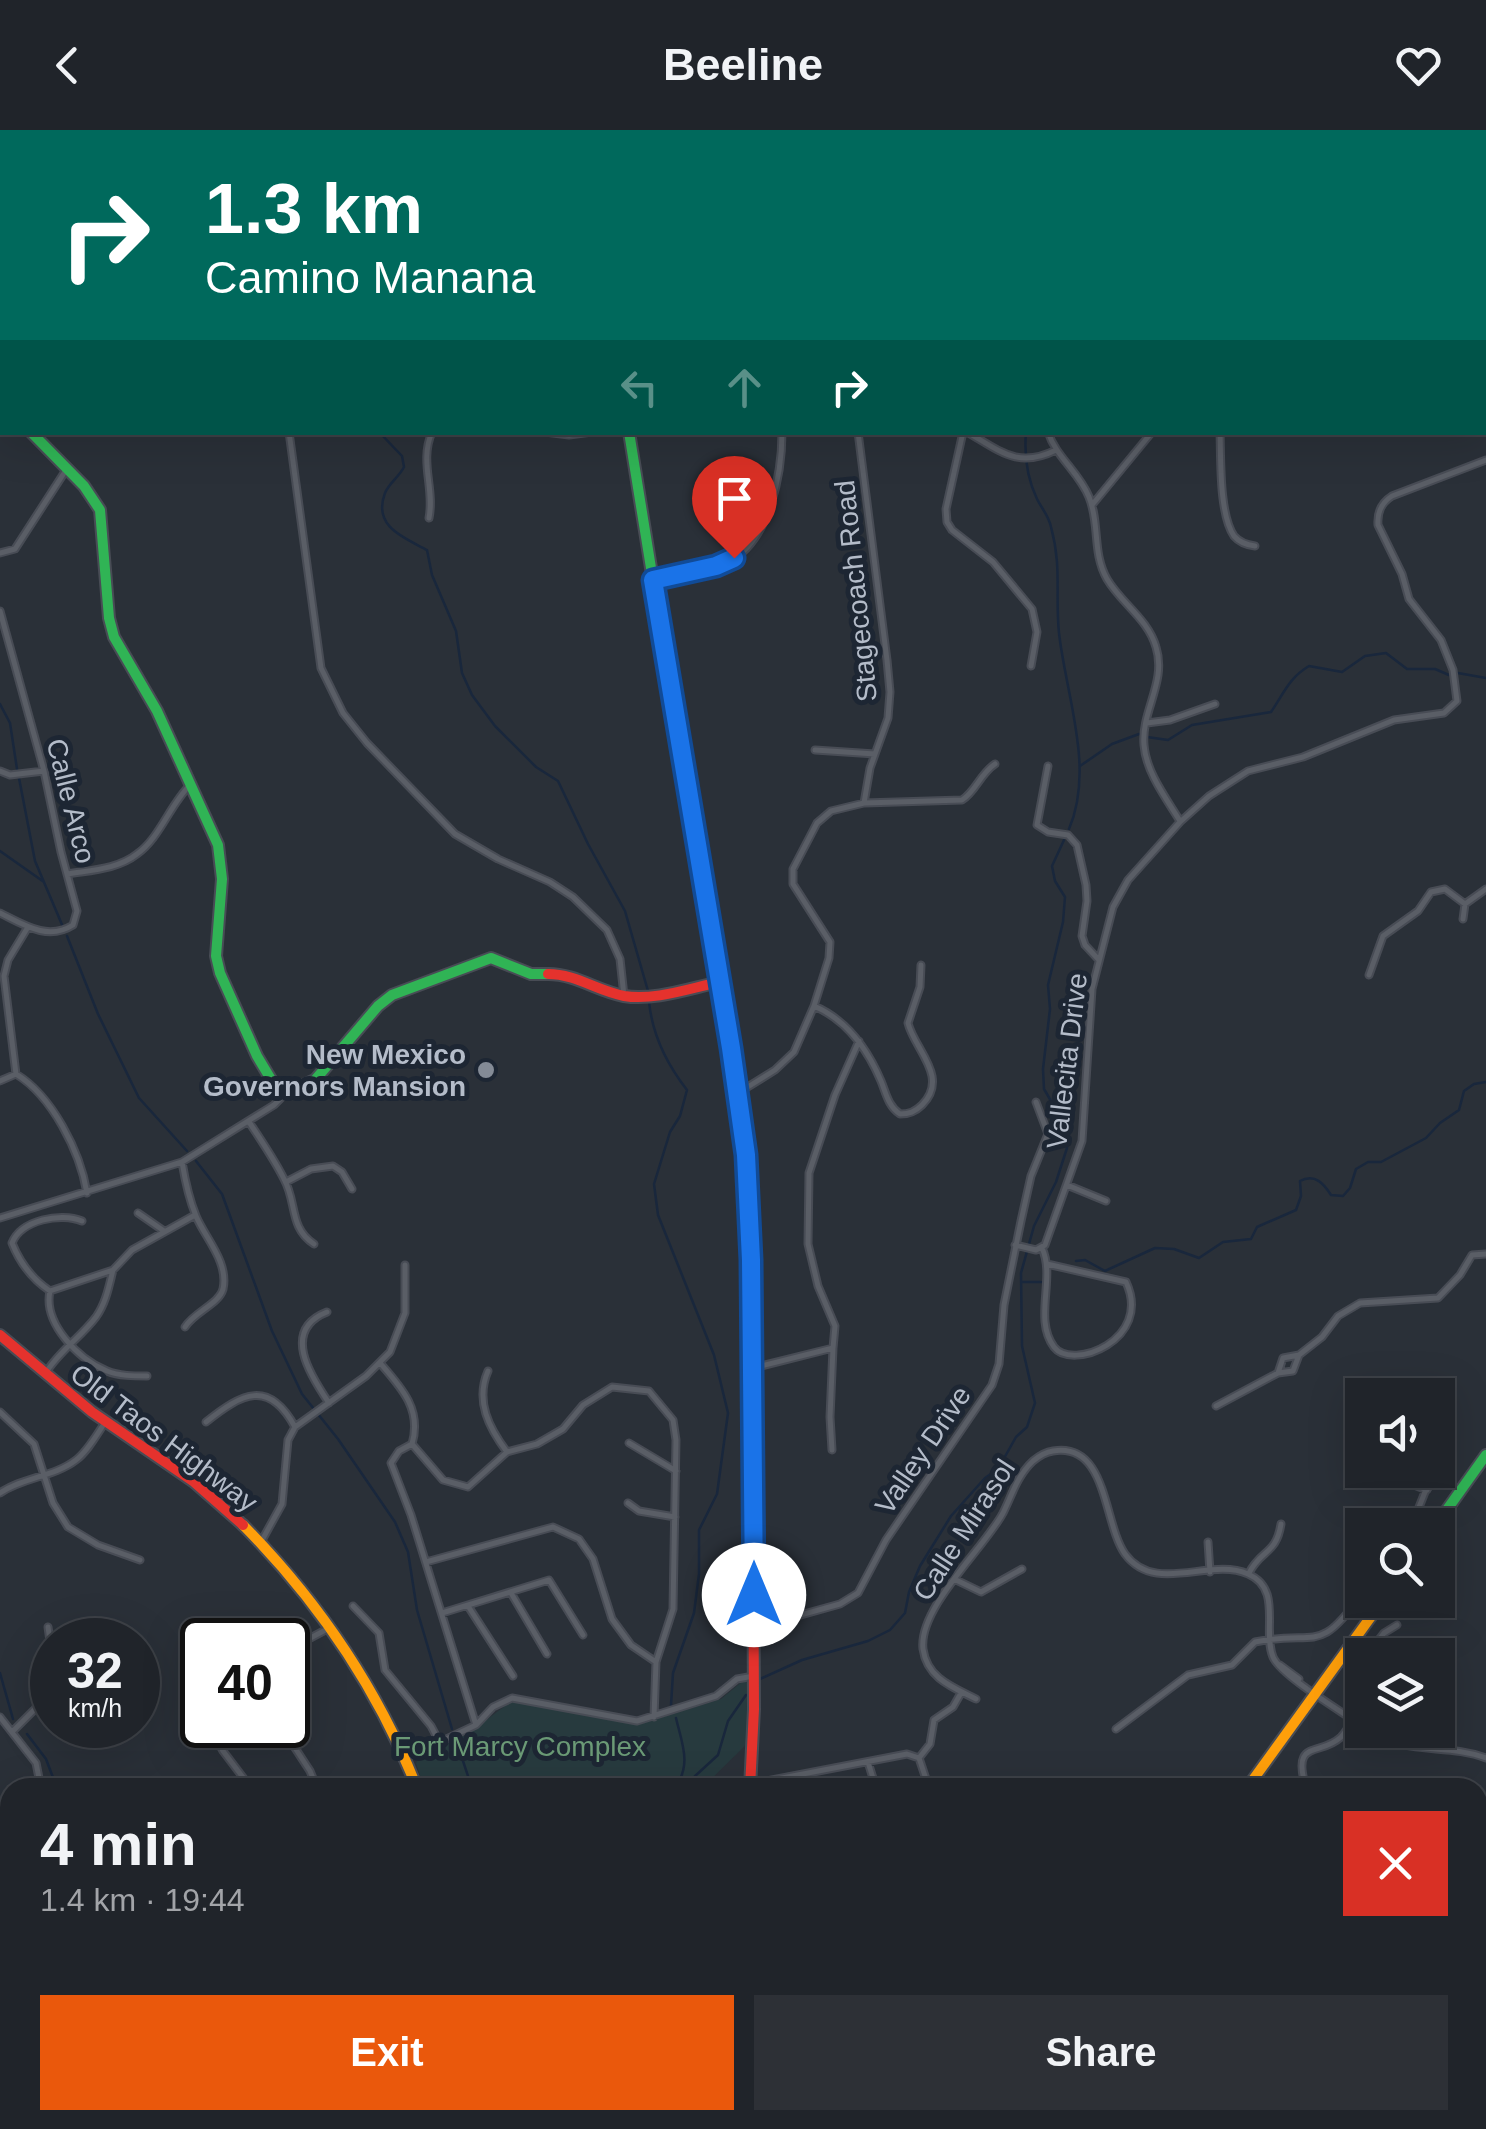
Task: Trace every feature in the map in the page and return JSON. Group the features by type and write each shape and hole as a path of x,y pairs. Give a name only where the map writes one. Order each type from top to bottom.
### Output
{"street":[{"path":"34,435 84,486 100,510 114,637 157,711 218,845 222,879 216,956 220,973 257,1056 272,1081 286,1093"},
{"path":"289,435 321,668 343,712 367,743 455,834 550,882 573,897 607,930 620,959 624,996"},
{"path":"429,518 431,498 425,457 431,435"},
{"path":"629,435 738,1093 749,1207 754,1628 750,1778"},
{"path":"653,580 716,566 741,554 759,529 771,499 780,466 782,435"},
{"name":"Stagecoach Road","path":"858,435 890,692 888,718 864,802"},
{"path":"964,435 946,510 947,522 993,562 1030,605 1037,632 1032,666"},
{"path":"971,435 1025,460 1056,450"},
{"path":"1049,435 1056,450 1077,474 1092,505 1097,554 1103,571 1148,629 1157,650 1159,675 1143,743 1149,768 1180,822"},
{"path":"1092,505 1150,435"},
{"path":"1220,435 1231,529 1240,542 1255,546"},
{"name":"Vallecita Drive","path":"1042,1248 1068,1185 1084,1126 1089,1014 1098,960 1119,894 1180,822 1209,796 1248,771 1303,756 1394,720 1444,713 1457,700 1453,670 1440,640 1407,595 1402,574 1378,525 1379,513 1392,496 1486,460"},
{"path":"0,553 15,549 66,470"},
{"name":"Calle Arco","path":"0,611 44,770 77,911 73,925 51,933 28,927"},
{"path":"1147,723 1176,719 1214,704"},
{"path":"815,750 875,754"},
{"path":"738,1093 792,1055 814,1006 830,942 793,884 793,869 818,823 831,810 864,802 962,800 982,773 995,764"},
{"path":"1048,766 1037,825 1048,832 1068,834 1077,844 1088,901 1082,936 1098,960"},
{"path":"0,771 10,775 44,770"},
{"path":"68,874 108,868 141,852 190,784"},
{"path":"1369,975 1383,936 1418,911 1431,892 1445,889 1465,904"},
{"path":"1463,920 1465,904 1486,889"},
{"path":"0,913 28,927 8,960 4,976 16,1074"},
{"path":"0,1218 182,1162 250,1122 286,1093 316,1080 378,1006 392,996 491,958 531,974 564,974 624,996 652,996 720,982"},
{"path":"814,1006 829,1013 859,1041 894,1110 907,1115 929,1096 931,1078 926,1056 908,1023 920,986 921,966"},
{"path":"832,1450 835,1326 818,1286 808,1244 808,1172 834,1095 859,1041"},
{"path":"0,1081 16,1074"},
{"path":"16,1074 29,1082 58,1120 84,1174 87,1193"},
{"name":"Valley Drive","path":"754,1628 840,1604 861,1589 886,1540 994,1382 1031,1176 1048,1134 1036,1102"},
{"path":"250,1122 286,1182 297,1227 314,1244"},
{"path":"182,1162 195,1215 220,1259 223,1290 217,1300 192,1316 185,1328"},
{"path":"286,1182 311,1169 333,1166 342,1172 352,1190"},
{"path":"1068,1185 1106,1201"},
{"path":"138,1213 164,1231"},
{"path":"50,1290 113,1270 132,1250 195,1215"},
{"path":"82,1220 72,1216 24,1226 16,1232 12,1243 30,1273 50,1290 50,1315 70,1343 108,1372 147,1376"},
{"path":"1016,1245 1042,1248 1047,1264 1046,1326 1060,1353 1080,1355 1125,1331 1132,1306 1126,1282 1047,1264"},
{"path":"1278,1373 1283,1358 1299,1355 1322,1337 1338,1316 1360,1303 1438,1298 1472,1255 1486,1254"},
{"path":"260,1542 282,1504 288,1440 296,1427 380,1364 390,1352 405,1313 405,1265"},
{"path":"44,1374 96,1317 107,1296 113,1270"},
{"path":"326,1406 302,1353 302,1335 316,1316 327,1312"},
{"name":"Old Taos Highway","path":"0,1335 44,1374 204,1490 260,1542 332,1627 367,1684 414,1778"},
{"path":"753,1368 833,1348"},
{"path":"1216,1406 1278,1373 1293,1371 1299,1355"},
{"path":"380,1364 412,1408 417,1427 412,1444 399,1451 391,1463 476,1724"},
{"path":"488,1371 481,1387 485,1411 507,1452"},
{"path":"412,1444 443,1480 468,1487 507,1452 537,1444 563,1429 583,1405 612,1386 649,1390 673,1420 676,1471 673,1609 656,1662 654,1717"},
{"path":"206,1422 228,1404 262,1394 285,1408 296,1427"},
{"path":"0,1412 34,1444 53,1503 68,1527 98,1545 140,1560"},
{"path":"0,1493 17,1482 80,1458 106,1421"},
{"path":"629,1443 676,1471"},
{"name":"Calle Mirasol","path":"976,1699 934,1675 923,1646 926,1627 954,1579 1002,1514 1010,1490 1031,1463 1046,1453 1058,1450 1079,1455 1093,1468 1118,1541 1136,1564 1163,1574 1248,1574"},
{"path":"1448,1508 1486,1455"},
{"path":"1419,1508 1427,1490 1422,1488"},
{"path":"628,1503 639,1511 675,1517"},
{"path":"1281,1524 1277,1543 1255,1562 1248,1574 1259,1581 1268,1595 1270,1640 1276,1664 1345,1714"},
{"path":"426,1562 553,1528 579,1539 593,1558 612,1619 631,1646 656,1662"},
{"path":"1208,1542 1210,1572"},
{"path":"954,1579 981,1592 1022,1568"},
{"path":"442,1613 549,1580 583,1635"},
{"path":"510,1593 547,1654"},
{"path":"353,1606 378,1632 385,1670 431,1726 440,1743"},
{"path":"468,1606 513,1676"},
{"path":"1116,1729 1185,1677 1232,1665 1254,1642 1322,1636 1345,1617"},
{"path":"1254,1778 1370,1618"},
{"path":"1380,1638 1397,1625"},
{"path":"310,1638 332,1627"},
{"path":"406,1758 476,1724 493,1708 512,1698 637,1720 716,1696 737,1679 754,1676"},
{"path":"919,1758 930,1744 934,1720 954,1707 962,1692"},
{"path":"13,1731 30,1714"},
{"path":"0,1717 36,1763 40,1778"},
{"path":"1304,1778 1306,1755 1339,1739 1345,1730"},
{"path":"220,1748 243,1778"},
{"path":"295,1748 312,1778"},
{"path":"1405,1748 1464,1752 1486,1758"},
{"path":"789,1778 907,1754 919,1758"},
{"path":"919,1758 926,1778"},
{"path":"868,1762 873,1778"}],"green space":[{"name":"Fort Marcy Complex","path":"743,1681 750,1683 752,1739 712,1778 421,1778 416,1763 420,1756 468,1734 510,1702 530,1702 640,1724 721,1699"}],"waterway":[{"path":"382,435 402,456 404,467 385,493 383,515 393,530 427,550 432,575 456,631 462,673 472,695 495,726 536,767 558,781 625,911 648,991"},
{"path":"1026,435 1029,475 1049,519 1054,541 1059,633 1079,757 1076,806 1069,829"},
{"path":"1147,737 1168,740 1192,725 1271,712 1292,681 1309,666 1342,672 1365,656 1386,653 1407,669 1435,669 1449,675"},
{"path":"1458,673 1486,678"},
{"path":"0,704 10,723 17,769"},
{"path":"1080,766 1112,744 1139,734"},
{"path":"19,778 35,861 63,927"},
{"path":"760,1679 890,1630 905,1613 920,1566 951,1516 998,1469 1016,1437 1027,1427 1035,1403 1022,1346 1021,1273 1034,1226 1056,1182 1067,1148 1065,1125 1044,1089 1043,1069 1050,1009 1048,985 1065,897 1055,881 1052,866 1064,840"},
{"path":"0,851 44,882"},
{"path":"67,936 98,1014 139,1098 187,1151"},
{"path":"649,1001 661,1048 687,1090 654,1184 658,1215 714,1355 728,1413 717,1494 699,1530 694,1613 673,1673 671,1705"},
{"path":"1076,1261 1085,1260 1105,1271 1155,1248 1174,1249 1199,1258 1223,1242 1251,1239 1257,1227 1296,1210 1301,1196 1300,1181 1315,1179 1331,1195 1343,1196 1356,1169 1368,1162 1381,1162 1426,1138 1459,1110 1464,1091 1486,1082"},
{"path":"196,1161 222,1194 272,1331 302,1394 395,1522 408,1552 417,1610 452,1729"},
{"path":"1023,1282 1041,1282"},
{"path":"0,1673 13,1719"},
{"path":"693,1778 718,1755 728,1721 746,1695"},
{"path":"676,1718 683,1745 680,1778"},
{"path":"27,1734 46,1759 53,1778"},
{"path":"457,1743 469,1778"}],"traffic: fast":[{"path":"34,435 84,486 100,510 114,637 157,711 218,845 222,879 216,956 257,1056 272,1081 286,1093 315,1080 392,995 491,958 531,974 548,974"},
{"path":"629,435 746,1155 752,1323"},
{"path":"1448,1508 1486,1455"}],"traffic: slow":[{"path":"243,1525 297,1584 344,1647 384,1715 413,1778"},
{"path":"1254,1778 1370,1618"}],"traffic: jam":[{"path":"548,974 636,997 720,982"},
{"path":"751,1778 754,1709 752,1323"},
{"path":"0,1335 92,1412 194,1482 243,1525"}],"place":[{"name":"New Mexico Governors Mansion","path":"486,1070"}],"route":[{"path":"734,558 716,566 653,580 746,1155 751,1260 754,1595"}]}
